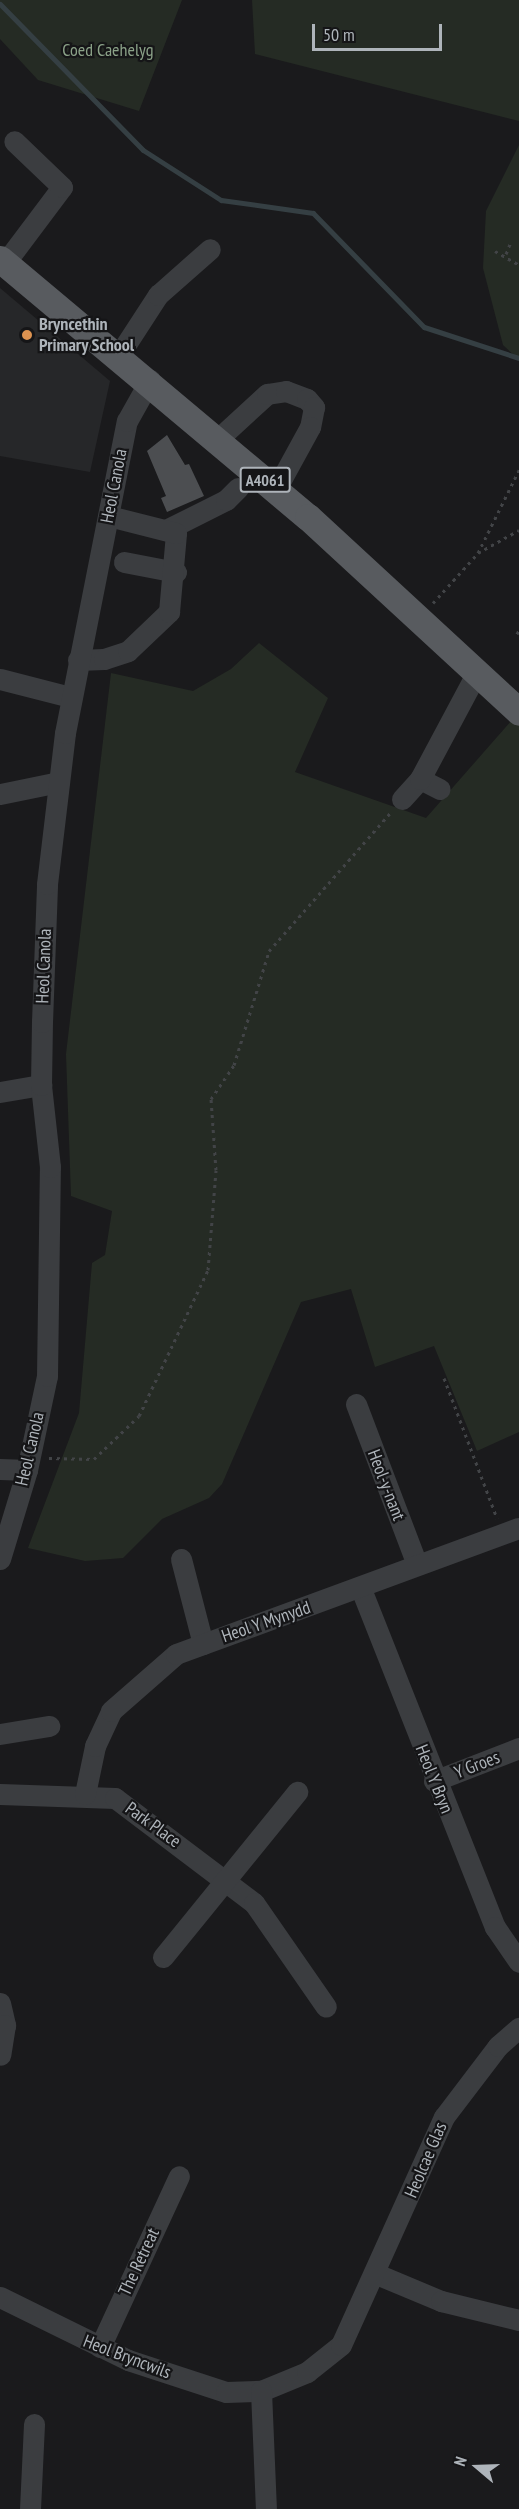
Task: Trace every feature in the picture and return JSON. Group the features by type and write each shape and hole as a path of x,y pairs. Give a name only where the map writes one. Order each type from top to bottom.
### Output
{"main road":[{"name":"A4061","path":"2,261 150,380 276,489 417,622 519,712"}],"street":[{"path":"2,261 62,187 14,141"},
{"path":"119,355 158,295 210,249"},
{"name":"Heol Canola","path":"0,1559 28,1464 47,1376 51,1315 50,1167 41,1085 47,884 59,783 70,697 110,516 127,420 150,380"},
{"path":"218,439 267,394 286,391 307,399 314,407 310,427 276,489"},
{"path":"168,529 226,500 238,488"},
{"path":"78,660 105,659 128,651 159,627 169,612 180,539 168,529 110,516"},
{"path":"124,562 176,572"},
{"path":"402,799 420,778 476,674"},
{"path":"0,679 70,697"},
{"path":"420,778 440,789"},
{"path":"0,794 59,783"},
{"path":"0,1092 41,1085"},
{"name":"Heol-y-nant","path":"356,1404 417,1565"},
{"path":"0,1469 28,1464"},
{"name":"Heol Y Mynydd","path":"85,1794 95,1746 111,1711 176,1654 361,1589 417,1565 511,1531"},
{"path":"181,1560 203,1644"},
{"name":"Heol Y Bryn","path":"361,1589 434,1781 495,1927 519,1962"},
{"path":"0,1734 49,1726"},
{"name":"Y Groes","path":"434,1781 519,1748"},
{"path":"163,1957 224,1879 297,1792"},
{"name":"Park Place","path":"0,1794 85,1794 115,1798 254,1903 315,2003"},
{"path":"0,2003 5,2025 0,2055"},
{"name":"Heolcae Glas","path":"357,2307 444,2117 476,2072 519,2028"},
{"name":"The Retreat","path":"100,2348 179,2176"},
{"path":"374,2273 441,2301 519,2320"},
{"name":"Heol Bryncwils","path":"0,2296 100,2348 226,2392 261,2391 323,2363 341,2345 357,2307"},
{"path":"261,2391 266,2509"},
{"path":"30,2509 34,2424"}],"path":[{"path":"505,254 510,244"},
{"path":"495,251 505,254 519,265"},
{"path":"417,622 478,553 519,470"},
{"path":"478,553 519,531"},
{"path":"28,1464 94,1459 139,1416 208,1270 216,1170 211,1099 234,1065 269,951 402,799"},
{"path":"444,1378 511,1531"}],"shaded area":[{"name":"Bryncethin Primary School","path":"0,288 110,381 90,472 0,456"}],"green space":[{"name":"Coed Caehelyg","path":"0,0 182,0 139,111 38,80 0,39"},
{"path":"252,0 519,0 519,121 255,54"},
{"path":"519,145 519,360 503,345 483,268 486,211"},
{"path":"259,643 328,698 295,772 426,818 519,712 519,1432 477,1451 434,1346 375,1367 351,1289 301,1302 222,1484 209,1498 162,1519 123,1558 85,1561 28,1548 79,1413 92,1263 105,1255 112,1211 71,1196 66,1054 111,673 193,691 231,669"}],"building":[{"path":"167,435 185,465 189,464 204,496 167,512 161,498 166,496 147,451"}],"waterway":[{"path":"0,4 143,150 221,200 313,213 424,327 519,358"}],"place":[{"name":"Bryncethin Primary School","path":"27,335"}]}
